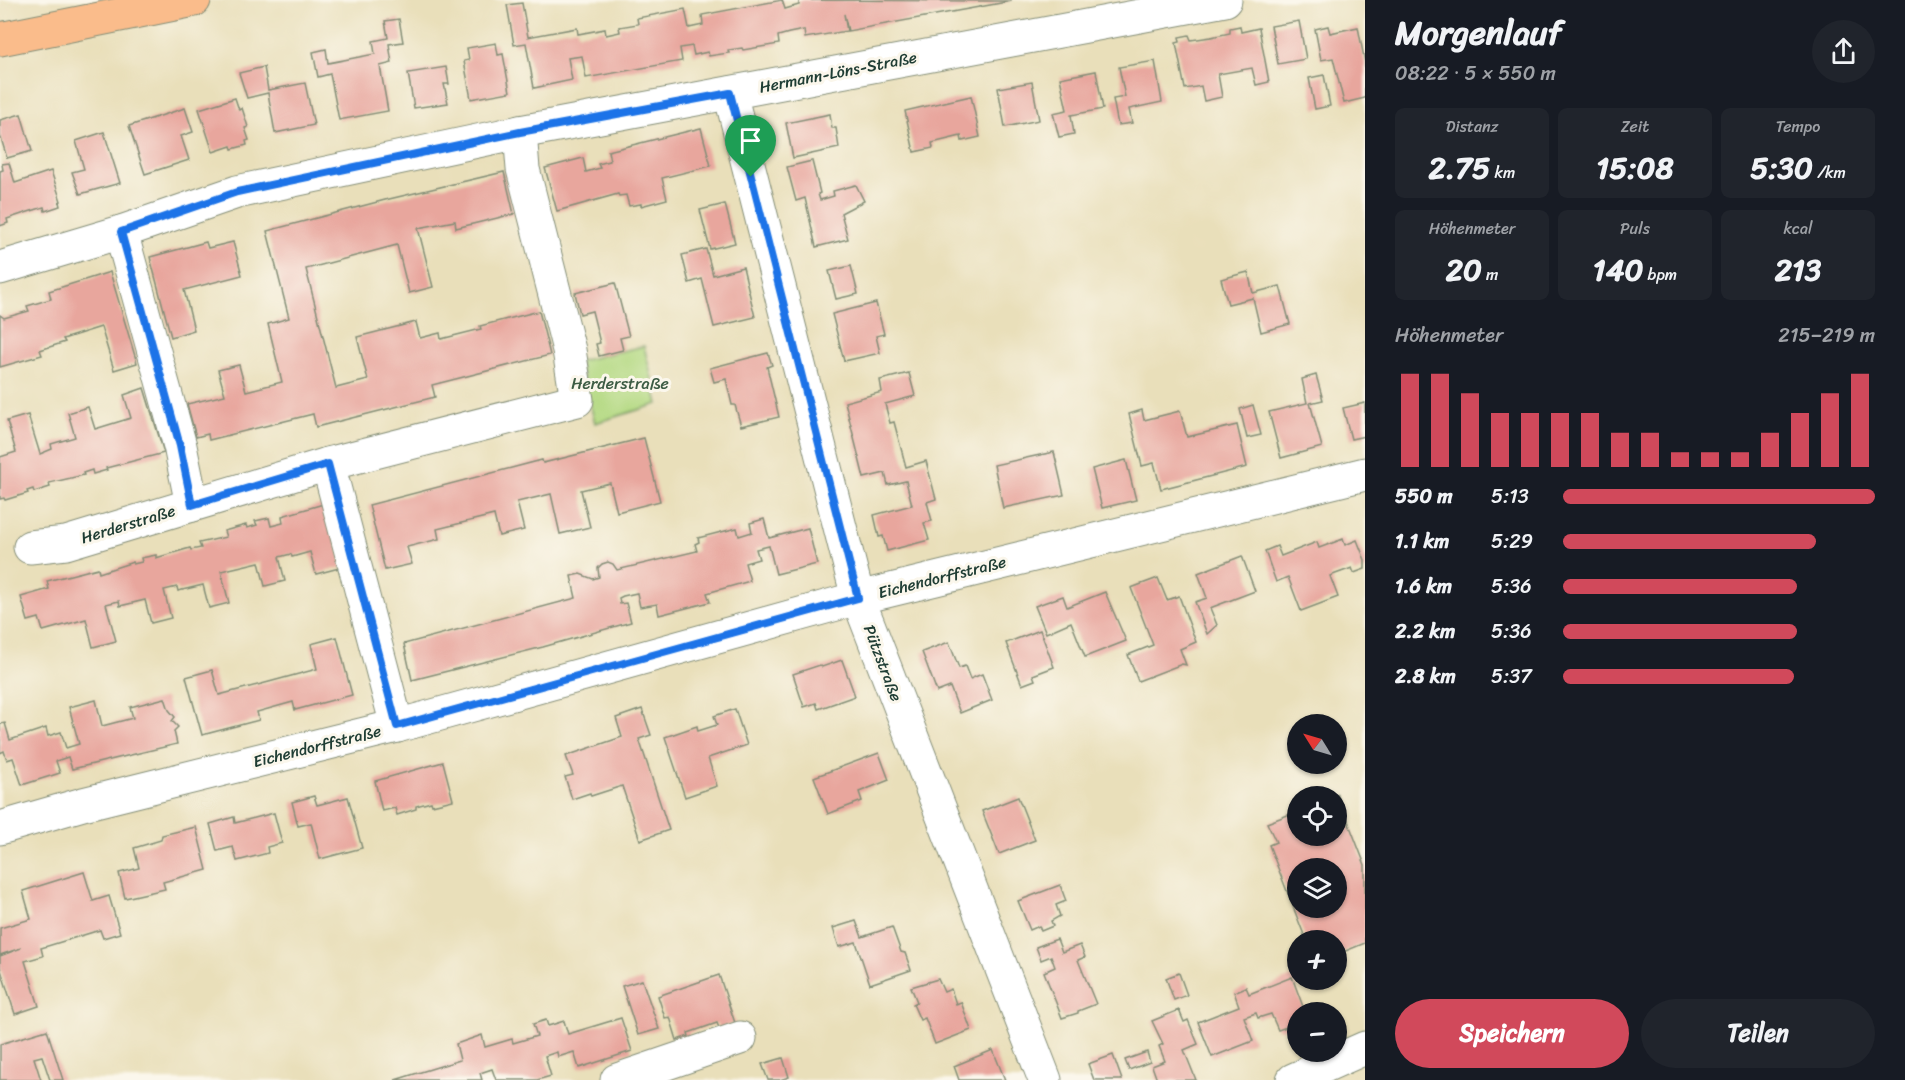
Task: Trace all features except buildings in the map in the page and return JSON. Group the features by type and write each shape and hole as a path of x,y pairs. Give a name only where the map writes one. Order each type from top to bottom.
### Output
{"highway":[{"path":"0,39 194,0"}],"street":[{"name":"Hermann-Löns-Straße","path":"0,268 121,232 237,192 520,132 1225,0"},
{"name":"Pützstraße","path":"730,93 858,598 1045,1080"},
{"name":"Herderstraße","path":"30,548 66,543 328,464 577,400 569,350 523,169 520,132"},
{"path":"121,232 180,446 192,505"},
{"path":"328,464 397,726"},
{"name":"Eichendorffstraße","path":"0,828 83,804 397,726 858,598 1365,474"},
{"path":"617,1080 681,1069 740,1038"},
{"path":"1293,1080 1365,1048"}],"green space":[{"name":"Herderstraße","path":"644,346 658,404 595,423 579,361"}],"route":[{"path":"730,93 751,177 858,598 397,726 328,464 192,505 180,446 121,232 237,192 520,132 730,93"}]}
